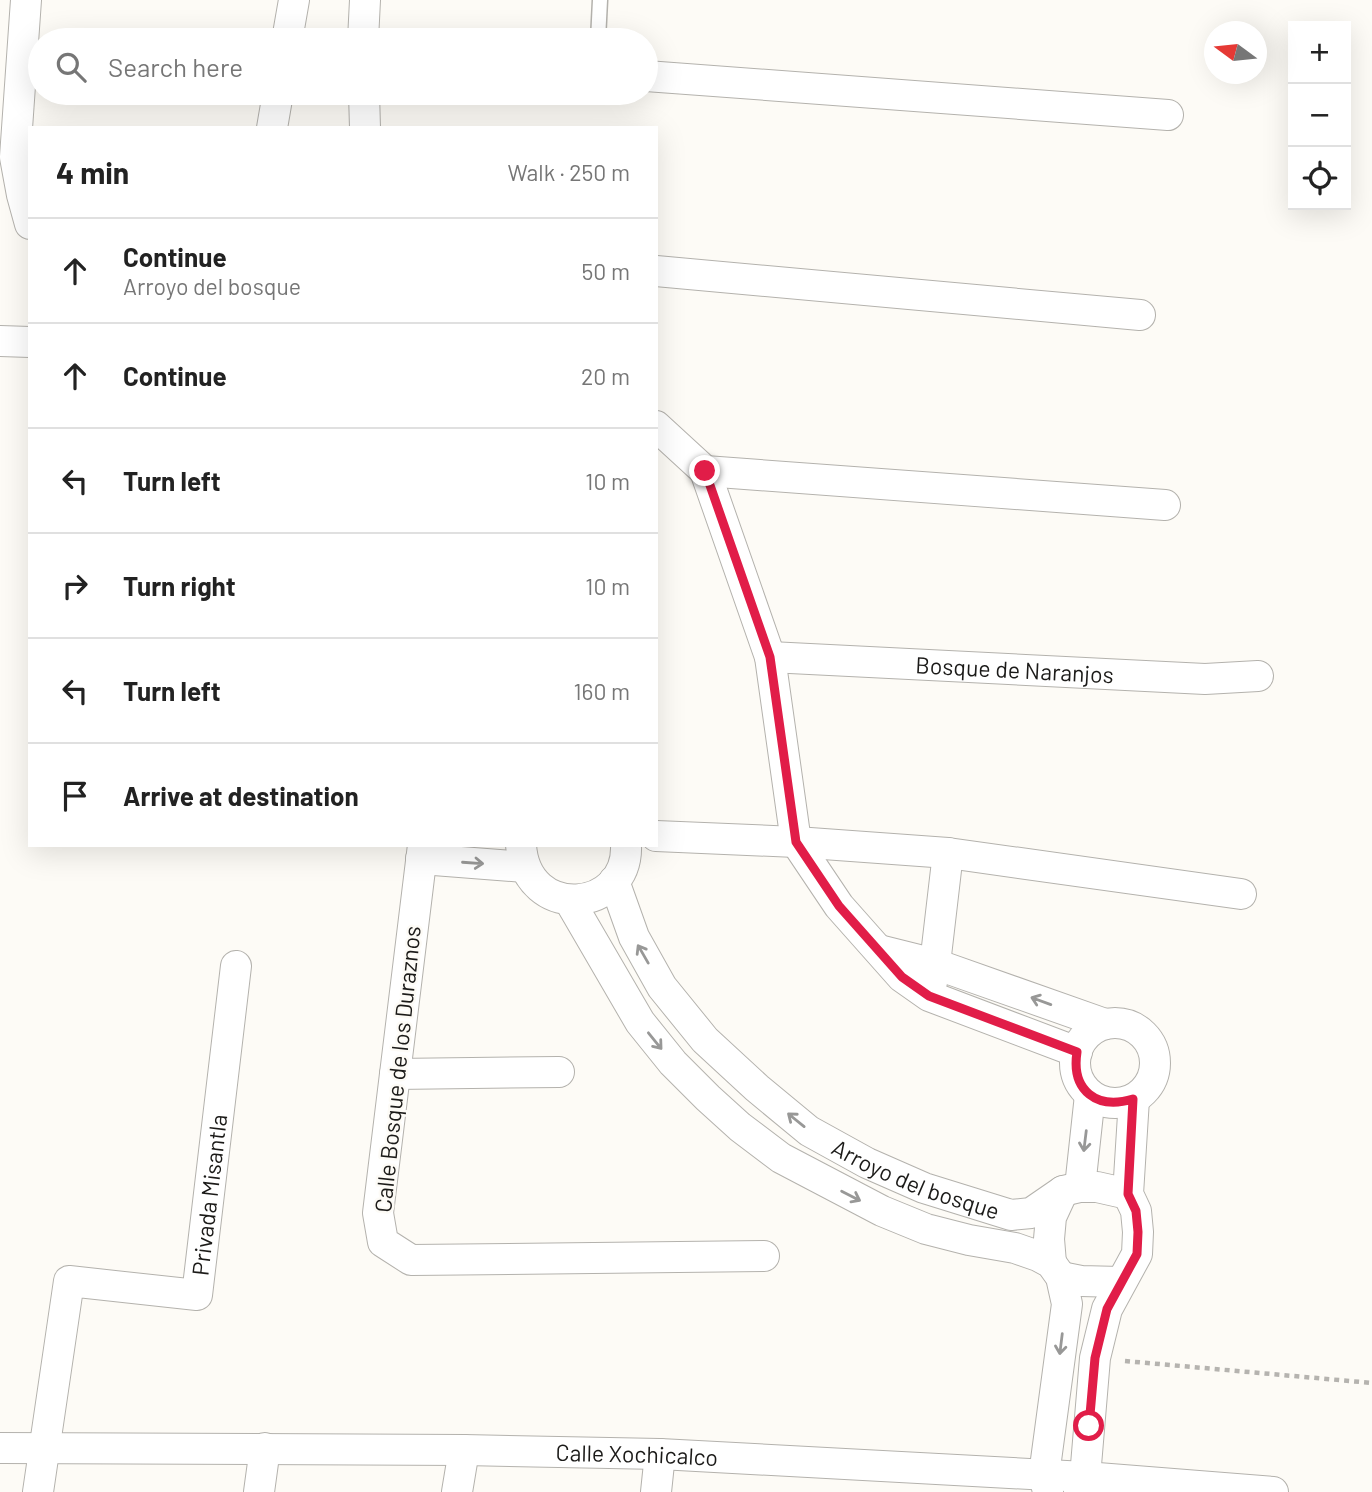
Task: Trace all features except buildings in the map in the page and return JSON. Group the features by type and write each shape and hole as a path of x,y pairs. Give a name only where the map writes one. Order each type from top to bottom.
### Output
{"street":[{"path":"26,0 15,157 28,217"},
{"path":"290,28 294,0"},
{"path":"364,28 365,0"},
{"path":"658,77 1168,116"},
{"path":"272,126 276,105"},
{"path":"364,105 365,126"},
{"path":"658,271 1140,315"},
{"path":"0,341 28,342"},
{"path":"658,428 705,471 770,657 796,842 839,906 902,977 929,996 1077,1052"},
{"path":"705,471 1165,505"},
{"name":"Bosque de Naranjos","path":"770,657 1205,678 1258,676"},
{"path":"658,836 796,842 948,853 1241,894"},
{"path":"422,852 523,856 534,883 550,895 569,900 586,899 601,893 614,881 623,867 626,847"},
{"name":"Calle Bosque de los Duraznos","path":"422,852 378,1213 383,1242 411,1260 764,1256"},
{"path":"929,996 948,853"},
{"name":"Arroyo del bosque","path":"614,881 634,937 662,987 705,1040 809,1131 867,1163 924,1188 1011,1215 1031,1213 1071,1189"},
{"name":"Arroyo del bosque","path":"569,900 640,1022 673,1062 740,1127 781,1158 882,1211 926,1229 1015,1248 1038,1256 1056,1270"},
{"path":"879,950 935,964 1105,1024"},
{"name":"Privada Misantla","path":"44,1448 69,1281 197,1295 236,966"},
{"path":"1105,1024 1131,1026 1142,1033 1150,1043 1154,1055 1155,1068 1144,1092 1119,1103 1104,1102 1090,1095 1077,1076 1077,1052 1083,1040 1093,1030 1105,1024"},
{"path":"395,1074 559,1072"},
{"path":"1046,1483 1067,1304 1049,1239 1051,1217 1071,1189 1090,1095"},
{"path":"1082,1484 1095,1358 1107,1309 1137,1254 1136,1211 1128,1194 1133,1099"},
{"path":"1071,1189 1097,1187 1128,1194"},
{"path":"1056,1270 1082,1281 1121,1282"},
{"name":"Calle Xochicalco","path":"0,1448 265,1448 660,1454 855,1479 1272,1492"},
{"path":"38,1492 44,1448"},
{"path":"259,1492 265,1448"},
{"path":"457,1492 464,1450"},
{"path":"656,1492 660,1454"}],"lane":[{"path":"599,28 600,0"}],"path":[{"path":"1095,1358 1372,1383"}],"route":[{"path":"705,471 770,657 796,842 839,906 902,977 929,996 1077,1052 1077,1076 1090,1095 1104,1102 1119,1103 1133,1099 1128,1194 1136,1211 1137,1254 1107,1309 1095,1358 1089,1426"}]}
